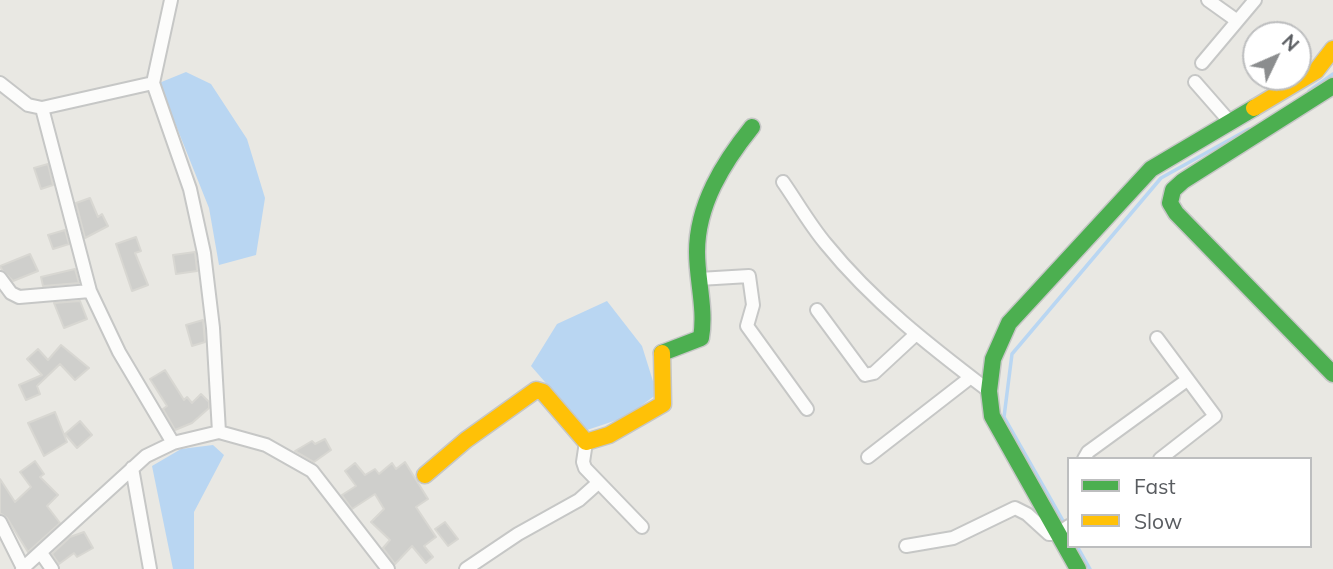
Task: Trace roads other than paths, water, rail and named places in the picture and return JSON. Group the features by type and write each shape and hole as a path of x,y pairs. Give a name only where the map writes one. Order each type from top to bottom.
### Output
{"street":[{"path":"172,0 153,72 153,83 190,189 204,253 213,328 219,432"},
{"path":"1208,0 1236,20"},
{"path":"1202,63 1255,0"},
{"path":"906,546 953,538 1015,508 1027,514 1045,532 1062,530 992,416 989,391 993,359 1009,323 1151,169 1316,71 1333,49"},
{"path":"1195,82 1230,122"},
{"path":"0,83 28,104 42,108 153,83"},
{"path":"1333,86 1183,181 1173,190 1170,203 1175,213 1333,374"},
{"path":"42,108 90,291 120,352 173,443"},
{"path":"586,442 609,435 663,404 662,353 669,348 694,345 701,338 697,242 701,220 729,158 752,127"},
{"path":"783,182 824,243 868,291 915,335 989,391"},
{"path":"699,279 749,276 753,305 747,326 807,409"},
{"path":"0,278 11,293 19,297 90,291"},
{"path":"817,310 865,375 874,373 915,335"},
{"path":"1157,338 1213,412 1214,418 1163,457"},
{"path":"868,457 971,377"},
{"path":"1085,457 1088,452 1187,380"},
{"path":"425,475 466,440 487,428 536,390 542,392 586,442 583,463 598,483 642,527"},
{"path":"0,522 22,568 146,456 173,443 219,432 265,445 312,471 388,569"},
{"path":"132,468 150,569"},
{"path":"466,569 518,534 579,500 598,483"},
{"path":"1069,548 1078,569"},
{"path":"41,553 52,569"}],"water":[{"path":"186,72 211,84 247,139 265,198 256,255 219,265 209,208 159,83"},
{"path":"607,301 642,346 657,394 626,417 587,430 531,366 557,324"},
{"path":"213,445 224,455 194,512 194,569 173,569 152,466 181,449"}],"waterway":[{"path":"1312,89 1333,74"},
{"path":"1066,526 1004,417 1012,354 1161,178 1249,129"},
{"path":"1078,548 1090,569"}]}
